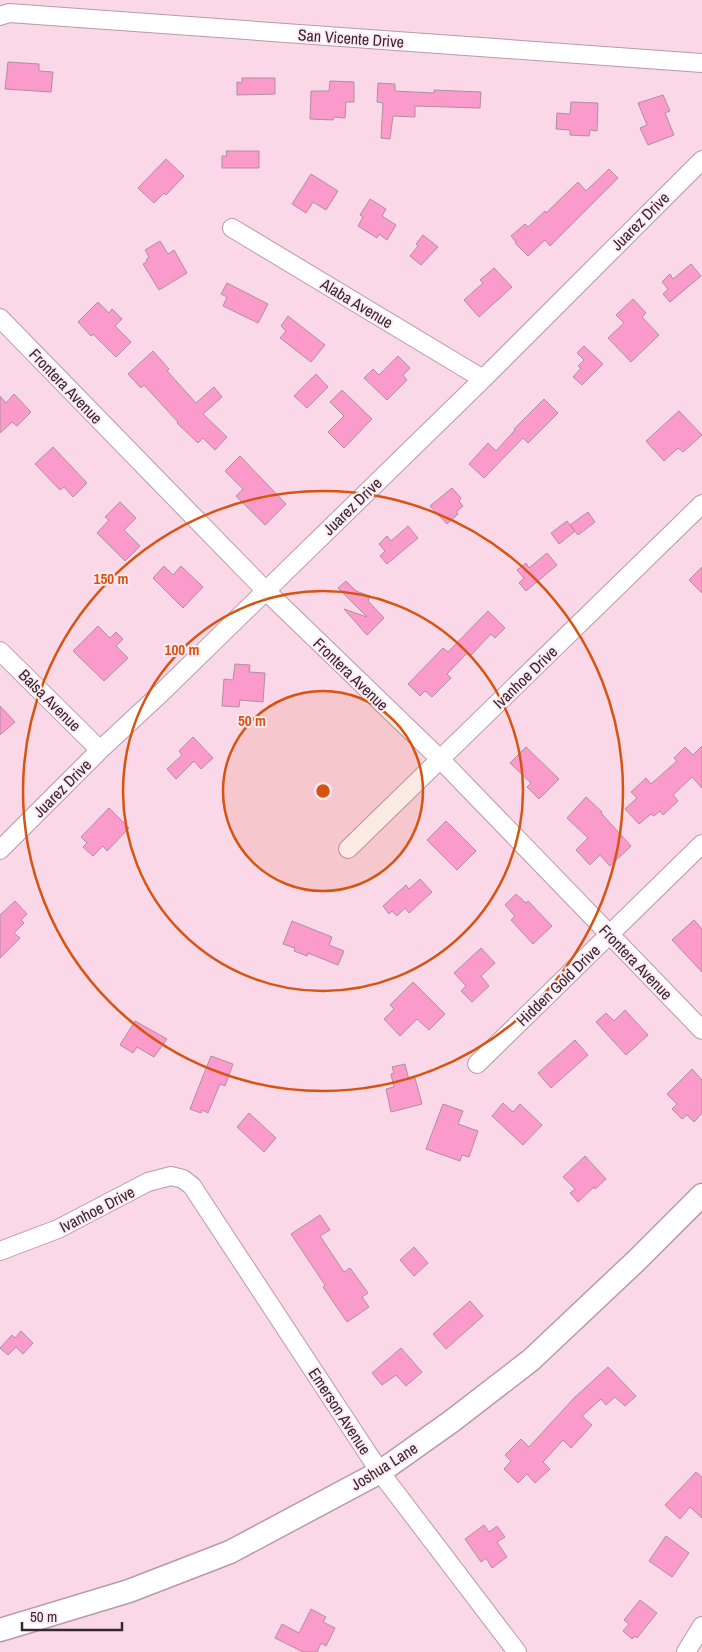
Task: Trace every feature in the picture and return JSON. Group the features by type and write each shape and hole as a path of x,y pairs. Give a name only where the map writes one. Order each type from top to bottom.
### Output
{"main road":[{"name":"Joshua Lane","path":"0,1630 129,1591 230,1552 380,1472 452,1421 531,1360 637,1260 702,1195"}],"street":[{"name":"San Vicente Drive","path":"0,16 9,13 702,63"},
{"name":"Juarez Drive","path":"0,850 100,750 160,695 482,379 702,160"},
{"name":"Alaba Avenue","path":"232,228 482,379"},
{"name":"Frontera Avenue","path":"2,325 265,590 441,760 702,1030"},
{"name":"Ivanhoe Drive","path":"348,849 702,504"},
{"name":"Balsa Avenue","path":"0,650 100,750"},
{"name":"Hidden Gold Drive","path":"477,1064 702,844"},
{"name":"Ivanhoe Drive","path":"0,1251 58,1229 148,1182 171,1176 183,1179 192,1186"},
{"name":"Emerson Avenue","path":"192,1186 380,1472 517,1652"},
{"path":"686,1652 702,1626"}],"building":[{"path":"8,62 39,64 39,71 53,72 51,92 5,89"},
{"path":"242,78 275,78 275,94 237,95 237,82 242,83"},
{"path":"330,81 354,82 354,102 346,102 345,118 334,117 333,120 310,119 311,91 329,91"},
{"path":"378,83 395,84 395,91 434,93 434,90 481,92 480,108 415,106 415,117 393,116 390,139 381,138 383,103 377,102"},
{"path":"663,95 670,111 665,113 674,135 648,145 640,128 647,125 638,103"},
{"path":"571,102 598,103 597,131 590,130 589,136 570,135 570,130 556,129 557,113 570,114"},
{"path":"226,151 259,151 259,168 222,168 222,156 227,156"},
{"path":"166,159 184,176 166,195 164,193 154,203 138,188"},
{"path":"609,169 618,178 550,246 545,240 528,256 515,243 511,236 525,224 528,227 545,211 546,213 578,182 586,191"},
{"path":"311,174 338,191 326,210 313,202 306,213 292,204"},
{"path":"370,199 386,209 382,216 396,225 387,240 379,234 377,238 358,226 363,217 360,215"},
{"path":"423,235 438,247 421,265 410,256 418,246 416,244"},
{"path":"160,241 168,254 174,250 187,273 159,290 143,264 147,262 146,260 149,257 145,250"},
{"path":"691,264 701,276 670,302 663,294 668,289 662,282 670,274 673,279"},
{"path":"494,268 512,287 479,317 464,300 483,283 480,280"},
{"path":"227,283 268,304 258,323 223,306 227,297 221,294"},
{"path":"633,299 646,313 642,317 659,335 631,362 608,338 624,323 616,315"},
{"path":"98,302 109,313 112,309 122,319 115,326 131,342 116,357 78,322"},
{"path":"288,316 325,345 311,362 280,338 286,331 281,326"},
{"path":"584,346 603,364 582,385 573,377 581,368 578,366 584,360 577,353"},
{"path":"153,351 169,369 167,371 196,403 214,387 222,397 203,414 227,437 215,450 203,438 198,443 177,423 144,385 141,388 128,374"},
{"path":"398,356 410,368 403,375 407,380 387,400 364,378 373,369 379,375"},
{"path":"316,374 328,387 307,408 294,396"},
{"path":"342,390 372,419 344,448 328,432 344,416 330,402"},
{"path":"14,394 31,412 17,426 12,422 0,433 0,396 6,403"},
{"path":"544,399 558,413 528,443 523,438 484,478 469,464 488,443 496,451 514,429"},
{"path":"679,411 702,435 683,452 678,448 664,461 646,441"},
{"path":"53,447 87,483 73,497 64,487 60,490 35,464"},
{"path":"240,456 286,504 265,525 236,496 243,489 225,471"},
{"path":"452,488 461,498 459,501 463,506 456,512 458,514 447,524 430,506"},
{"path":"120,502 136,518 124,530 140,546 125,561 97,533 109,520 105,517"},
{"path":"588,512 595,522 578,535 570,525"},
{"path":"567,521 575,531 559,544 551,533"},
{"path":"408,526 418,538 387,564 380,556 385,551 379,544 387,536 391,541"},
{"path":"547,553 557,565 526,591 519,583 524,578 517,570 526,563 529,568"},
{"path":"164,566 173,575 181,566 203,587 183,608 153,578"},
{"path":"702,567 702,593 689,580"},
{"path":"346,581 356,591 370,596 368,601 384,618 367,635 344,609 367,617 338,588"},
{"path":"488,611 505,628 495,638 491,634 471,655 468,652 447,674 451,678 432,697 425,691 420,696 408,684 443,648 448,652"},
{"path":"98,626 110,638 116,632 123,639 116,646 128,658 104,681 73,651"},
{"path":"235,664 250,665 249,672 265,673 263,702 240,700 239,707 222,706 224,679 233,680"},
{"path":"0,706 15,722 0,735"},
{"path":"193,737 213,758 201,769 194,761 176,779 167,769 182,755 179,751"},
{"path":"702,746 702,788 692,777 673,795 678,801 663,815 660,811 654,816 651,814 639,824 625,809 637,798 631,792 646,778 651,784 677,761 674,758 685,747 693,755"},
{"path":"526,747 559,779 539,799 527,787 531,783 510,763"},
{"path":"586,797 602,812 631,846 610,866 600,855 590,865 576,850 588,838 567,818"},
{"path":"109,808 129,828 107,851 103,846 93,856 83,847 87,843 81,837"},
{"path":"446,821 476,851 457,870 427,840"},
{"path":"420,879 432,892 409,913 405,908 397,916 392,911 389,914 383,906 406,885 409,889"},
{"path":"516,894 526,903 528,901 552,926 533,944 511,920 515,916 505,905"},
{"path":"15,901 27,914 21,920 24,923 14,933 20,938 0,958 0,915"},
{"path":"694,920 702,929 702,972 672,940"},
{"path":"292,921 332,937 329,945 344,951 338,965 308,953 307,956 294,951 295,948 283,944"},
{"path":"481,948 495,963 481,976 489,986 472,1002 461,991 466,986 454,973"},
{"path":"413,982 445,1014 429,1030 417,1019 400,1036 384,1019 394,1009 390,1005"},
{"path":"625,1010 648,1035 626,1055 596,1022 606,1013 614,1021"},
{"path":"135,1021 167,1039 154,1057 137,1047 133,1053 120,1045"},
{"path":"575,1040 588,1055 551,1088 538,1073"},
{"path":"211,1056 233,1064 225,1086 220,1084 208,1113 202,1110 201,1113 190,1109"},
{"path":"405,1064 409,1080 415,1078 422,1104 391,1112 386,1089 394,1087 391,1074 394,1073 392,1067"},
{"path":"692,1069 702,1080 702,1113 694,1122 687,1115 682,1119 672,1109 677,1104 667,1094"},
{"path":"503,1103 513,1112 520,1104 542,1125 523,1145 492,1116"},
{"path":"443,1104 463,1111 458,1124 478,1131 469,1157 462,1155 460,1161 426,1149"},
{"path":"249,1113 276,1138 264,1152 237,1127"},
{"path":"585,1156 606,1179 578,1202 570,1193 575,1189 563,1177"},
{"path":"320,1215 330,1230 320,1236 344,1272 350,1268 368,1293 362,1297 369,1307 347,1322 291,1234"},
{"path":"414,1247 428,1263 414,1276 400,1260"},
{"path":"470,1301 483,1316 446,1349 433,1334"},
{"path":"21,1331 33,1343 23,1354 16,1347 8,1355 0,1348 12,1335 15,1338"},
{"path":"401,1348 422,1372 406,1386 396,1375 382,1385 372,1373"},
{"path":"608,1367 636,1396 625,1406 615,1397 606,1405 601,1399 582,1416 592,1425 571,1448 563,1440 543,1462 550,1469 535,1483 527,1474 518,1483 504,1469 511,1461 505,1455 521,1439 529,1447 574,1398"},
{"path":"696,1472 702,1477 702,1518 690,1507 680,1519 665,1505"},
{"path":"484,1525 489,1532 497,1526 505,1537 497,1542 507,1557 492,1568 486,1558 481,1562 465,1539"},
{"path":"666,1536 689,1553 672,1577 649,1561"},
{"path":"640,1600 657,1613 637,1638 635,1636 632,1639 623,1631 629,1624 624,1620"},
{"path":"311,1609 326,1617 323,1622 335,1628 326,1646 321,1643 317,1652 303,1652 275,1638 282,1624 299,1633"}]}
